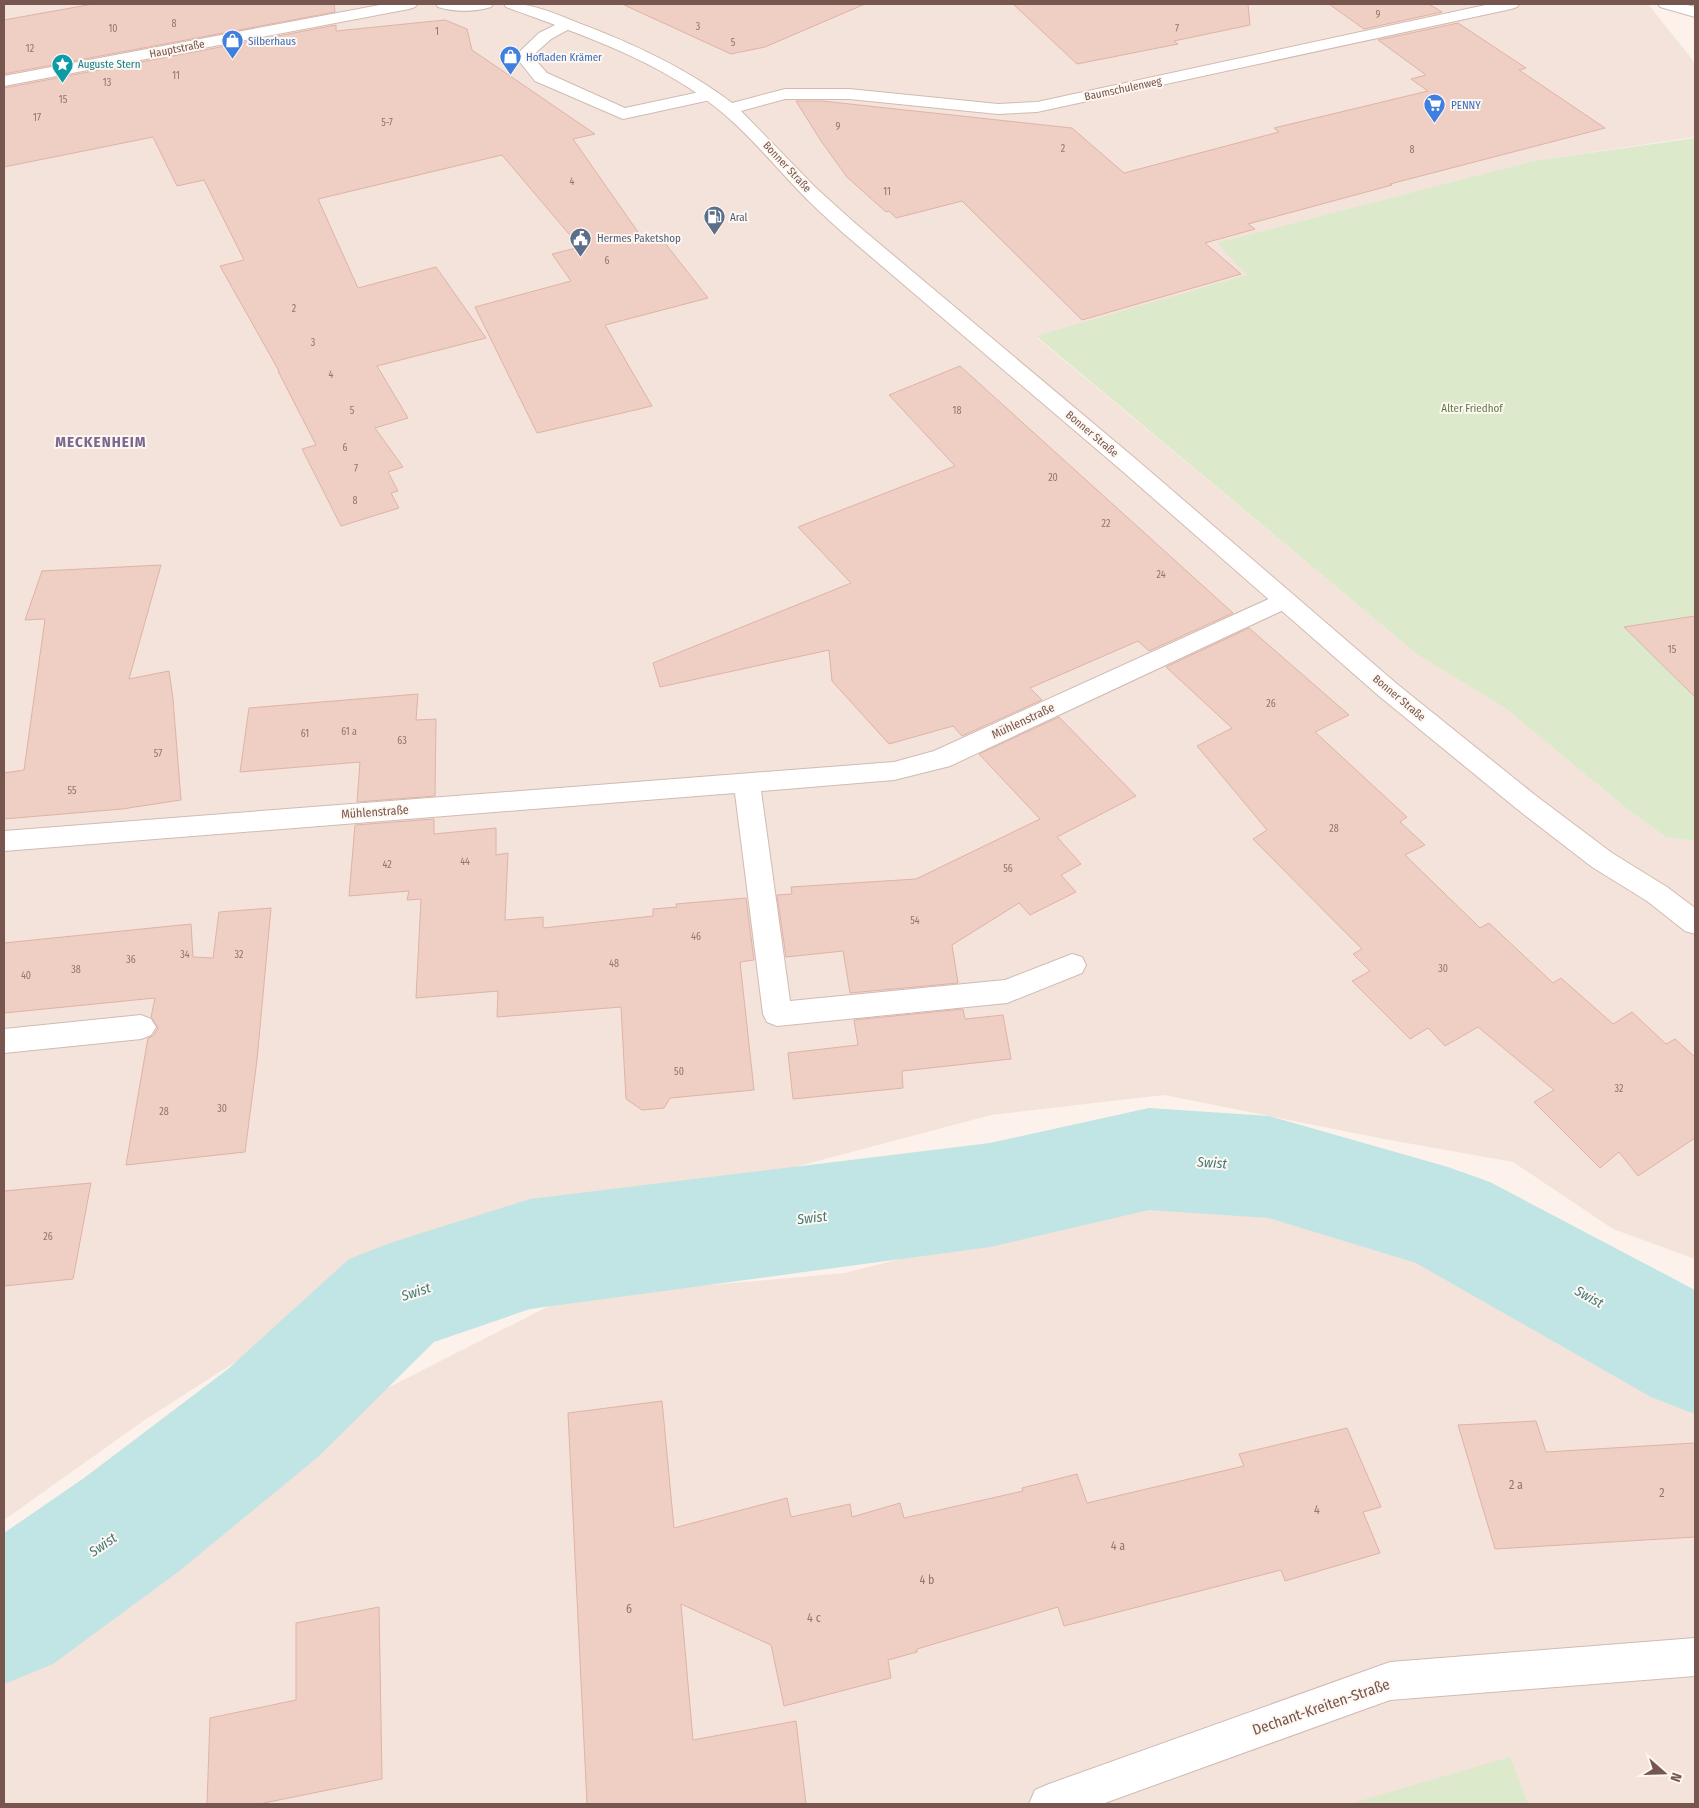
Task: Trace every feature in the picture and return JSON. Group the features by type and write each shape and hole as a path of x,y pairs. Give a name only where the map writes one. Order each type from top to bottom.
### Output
{"street":[{"name":"Hauptstraße","path":"4,81 409,4"},
{"path":"444,4 457,6 485,4"},
{"name":"Bonner Straße","path":"512,4 630,50 688,81 729,109 769,147 805,187 849,228 1129,465 1388,690 1526,802 1602,860 1657,894 1695,923"},
{"name":"Baumschulenweg","path":"729,109 785,94 849,94 998,109 1036,107 1511,4"},
{"path":"1666,4 1695,12"},
{"path":"567,24 545,36 524,56 541,77 623,114 709,95"},
{"name":"Mühlenstraße","path":"4,841 894,771 941,759 1284,600"},
{"path":"747,784 777,1014 1007,991 1072,965"},
{"name":"Bonner Straße","path":"1657,894 1695,902"},
{"path":"4,1041 141,1027"},
{"name":"Dechant-Kreiten-Straße","path":"1049,1804 1390,1681 1695,1657"}],"shaded area":[{"path":"4,4 1648,4 1695,63 1695,137 1533,161 1218,243 1248,275 1036,337 1418,655 1505,708 1631,812 1666,837 1695,841 1695,1259 1613,1229 1513,1162 1384,1139 1164,1095 991,1115 795,1167 555,1209 554,1222 376,1272 146,1419 4,1520"},
{"path":"1152,1195 1270,1195 1695,1387 1695,1804 4,1804 4,1656 338,1413 565,1298 845,1273"}],"green space":[{"name":"Alter Friedhof","path":"1695,138 1695,841 1666,837 1631,812 1505,708 1418,655 1036,336 1247,275 1217,243 1533,161"},
{"path":"1510,1757 1528,1804 1349,1804"}],"building":[{"path":"93,4 334,4 335,12 4,74 4,20"},
{"path":"622,4 865,4 765,47 731,54"},
{"path":"1013,4 1248,4 1250,25 1174,41 1178,44 1077,64"},
{"path":"1329,4 1429,4 1442,12 1364,29"},
{"path":"445,20 467,29 472,50 595,134 573,139 645,242 661,238 708,298 605,325 652,406 537,433 475,307 571,281 552,254 580,247 502,155 318,199 358,288 436,267 486,338 377,366 408,418 375,428 403,467 388,472 398,491 391,493 399,508 341,526 302,449 316,445 279,371 220,266 244,260 204,180 177,186 153,137 4,167 4,88 336,25 336,31"},
{"path":"1458,23 1526,68 1519,70 1605,128 1390,184 1392,185 1248,224 1255,229 1205,243 1241,274 1082,320 962,201 896,218 889,211 886,212 847,177 821,141 796,101 822,101 1072,128 1124,173 1279,132 1274,128 1428,91 1411,79 1426,75 1378,40"},
{"path":"960,366 1233,613 1149,651 1138,641 1030,688 1042,700 962,736 953,726 889,744 832,681 829,650 660,687 653,663 851,583 798,527 955,466 889,395"},
{"path":"161,565 129,679 169,671 181,800 122,809 4,819 4,773 24,770 45,619 25,620 42,571"},
{"path":"1695,616 1695,697 1624,627"},
{"path":"1249,628 1349,715 1315,732 1407,817 1400,822 1425,845 1405,855 1480,928 1489,923 1553,983 1561,978 1613,1024 1632,1012 1666,1044 1675,1039 1695,1057 1695,1138 1638,1176 1619,1152 1600,1168 1534,1102 1554,1090 1478,1027 1445,1046 1428,1028 1410,1039 1352,981 1370,971 1353,954 1362,949 1253,839 1267,830 1197,746 1232,728 1166,667"},
{"path":"418,694 416,720 436,719 435,796 357,802 360,762 240,772 249,708"},
{"path":"1059,717 1136,796 1057,837 1081,864 1061,875 1076,892 1030,915 1019,903 952,945 958,983 850,993 843,951 786,957 777,895 792,894 791,887 916,879 1040,819 979,754"},
{"path":"434,819 434,834 496,828 496,855 508,853 505,920 543,917 543,928 653,916 653,909 677,907 676,904 746,898 754,960 740,962 754,1090 670,1098 664,1108 642,1110 626,1099 621,1007 497,1017 498,991 416,998 421,899 407,900 409,891 349,896 355,825"},
{"path":"271,908 257,1060 245,1152 126,1165 148,1038 153,1036 158,1028 151,1017 155,998 4,1013 4,943 191,924 193,957 213,958 219,912"},
{"path":"963,1009 965,1019 1003,1015 1011,1059 902,1071 903,1088 793,1099 788,1053 858,1045 854,1020"},
{"path":"91,1183 73,1279 4,1286 4,1191"},
{"path":"662,1401 674,1528 787,1498 791,1517 850,1504 852,1517 900,1503 904,1518 1023,1491 1022,1488 1077,1474 1087,1503 1244,1466 1239,1454 1347,1428 1381,1507 1363,1512 1380,1553 1285,1581 1281,1570 1064,1626 1058,1607 917,1649 917,1652 888,1660 891,1678 784,1706 771,1645 681,1604 693,1740 796,1721 806,1804 587,1804 568,1413"},
{"path":"1536,1421 1546,1452 1695,1443 1695,1537 1495,1549 1458,1425"},
{"path":"379,1607 382,1779 259,1804 207,1804 210,1718 296,1700 296,1623"}],"waterway":[{"name":"Swist","path":"4,1615 131,1525 273,1413 393,1299 530,1254 990,1195 1149,1159 1269,1167 1448,1220 1695,1355"}],"place":[{"name":"Silberhaus","path":"232,60"},
{"name":"Hofladen Krämer","path":"510,76"},
{"name":"Auguste Stern","path":"62,83"},
{"name":"PENNY","path":"1435,124"},
{"name":"Aral","path":"714,236"},
{"name":"Hermes Paketshop","path":"581,257"}],"district":[{"name":"MECKENHEIM","path":"101,442"}]}
